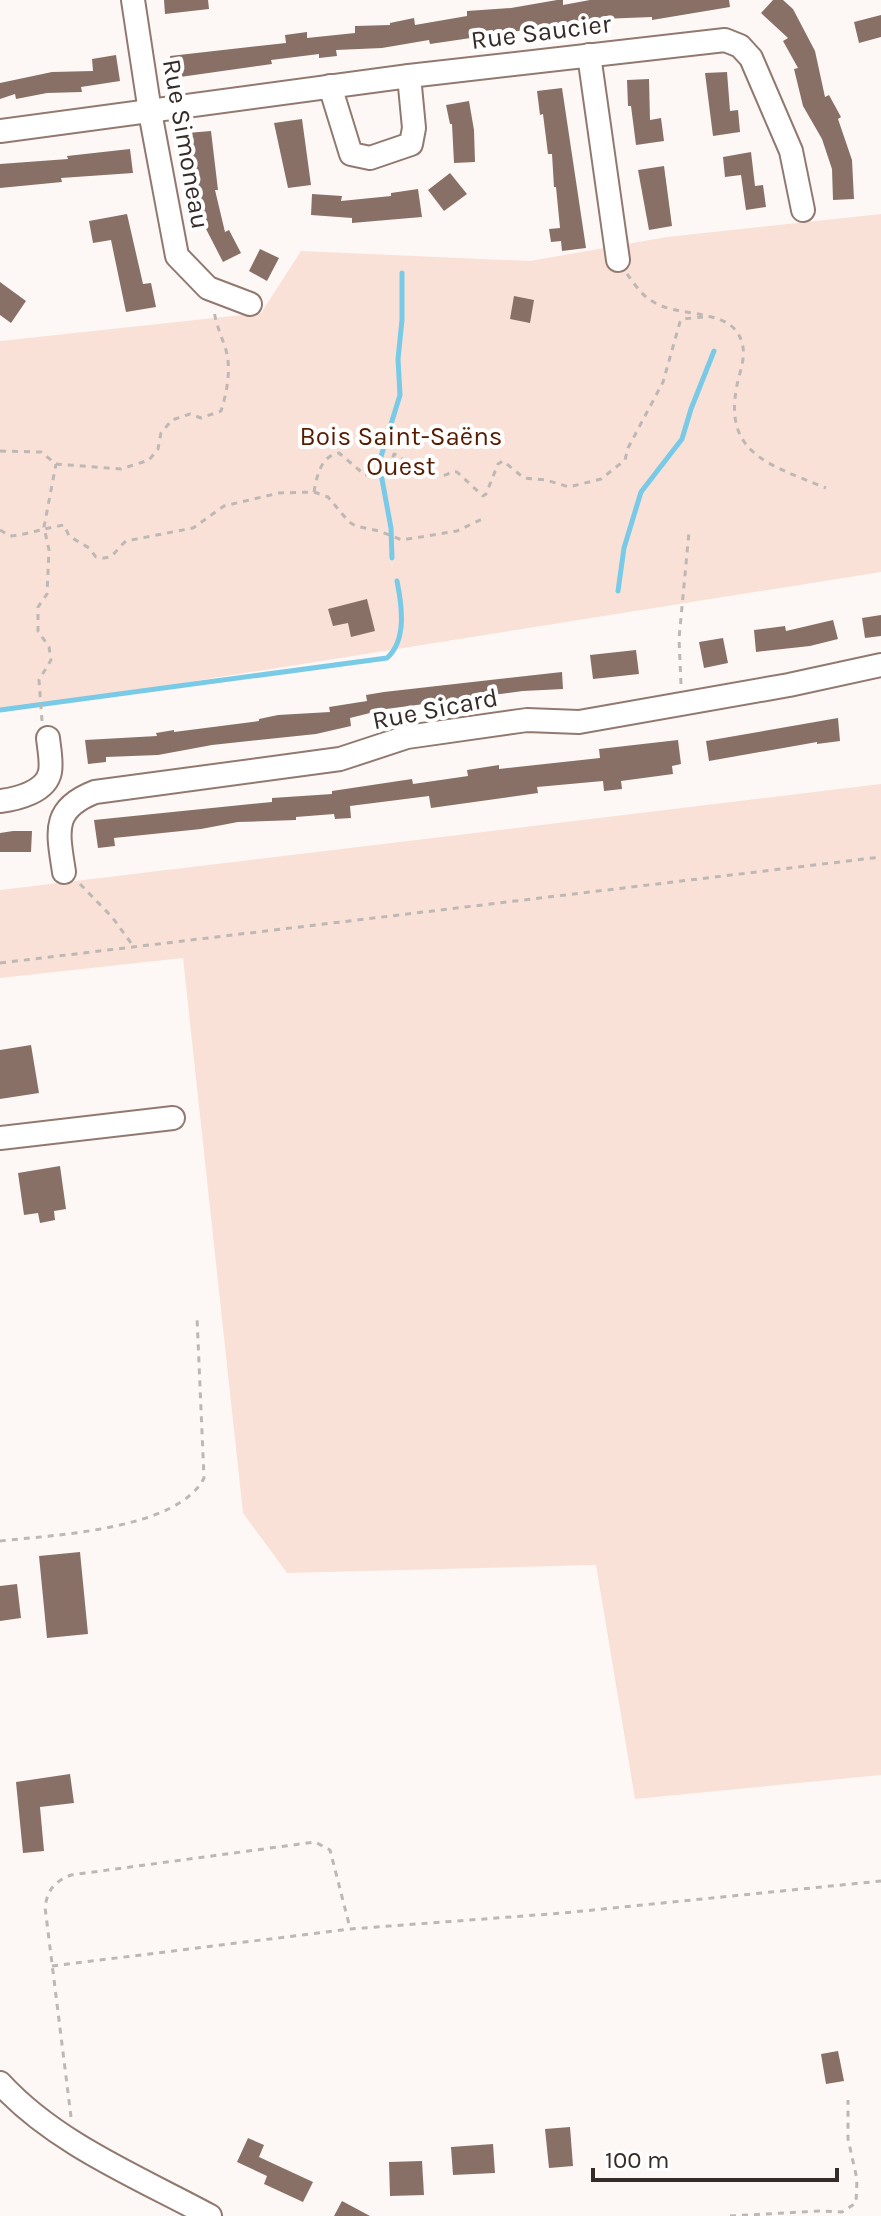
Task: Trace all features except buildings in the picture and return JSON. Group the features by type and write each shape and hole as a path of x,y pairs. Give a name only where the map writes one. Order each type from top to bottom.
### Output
{"street":[{"name":"Rue Simoneau","path":"133,0 177,256 208,288 250,304"},
{"name":"Rue Saucier","path":"0,131 409,76 725,40 740,46 751,58 791,151 803,210"},
{"path":"589,55 618,260"},
{"path":"330,86 351,154 370,158 411,144 414,128 409,76"},
{"name":"Rue Sicard","path":"64,872 59,839 62,815 76,800 95,792 340,759 407,737 527,720 579,722 881,665"},
{"path":"0,801 15,799 43,786 50,772 48,738"},
{"path":"0,1138 173,1118"},
{"path":"0,2083 41,2122 210,2216"}],"path":[{"path":"618,260 635,285 652,302 725,321 736,330 744,355 734,402 734,420 749,448 760,460 826,488"},
{"path":"0,451 41,452 56,464 121,469 149,460 158,449 161,433 172,420 190,414 201,418 221,411 228,368 225,346 219,337 214,315 215,291"},
{"path":"314,492 316,479 327,457 339,453 365,475 389,468 394,454 420,472 440,476 452,470 483,496 498,464 503,461 524,478 546,480 556,485 569,487 601,479 625,460 628,448 663,382 680,322 682,319 703,317"},
{"path":"48,738 43,724 39,680 51,660 49,647 38,631 38,607 47,594 49,550 44,527 56,464"},
{"path":"0,530 10,536 64,525 74,540 89,548 96,557 108,559 126,541 193,528 232,503 279,493 314,492 328,497 349,522 402,540 457,531 482,519"},
{"path":"683,704 679,639 689,532"},
{"path":"0,963 881,857"},
{"path":"64,872 73,875 112,917 134,947"},
{"path":"0,1541 110,1529 186,1501 197,1491 204,1478 197,1317"},
{"path":"76,2144 45,1907 48,1893 57,1881 71,1875 315,1842 330,1850 350,1929"},
{"path":"52,1966 350,1929 563,1913 881,1881"},
{"path":"730,2216 842,2212 856,2203 857,2179 848,2139 848,2100"}],"green space":[{"name":"Bois Saint-Saëns Ouest","path":"881,214 881,572 0,712 0,341 261,313 301,251 530,261 667,237"},
{"path":"881,784 881,1775 635,1799 596,1565 287,1573 243,1513 183,958 0,978 0,890"}],"waterway":[{"path":"392,558 391,528 379,463 400,395 398,359 402,273"},
{"path":"618,591 624,548 641,492 682,439 714,351"},
{"path":"0,710 387,658 398,642 400,632 397,581"}]}
